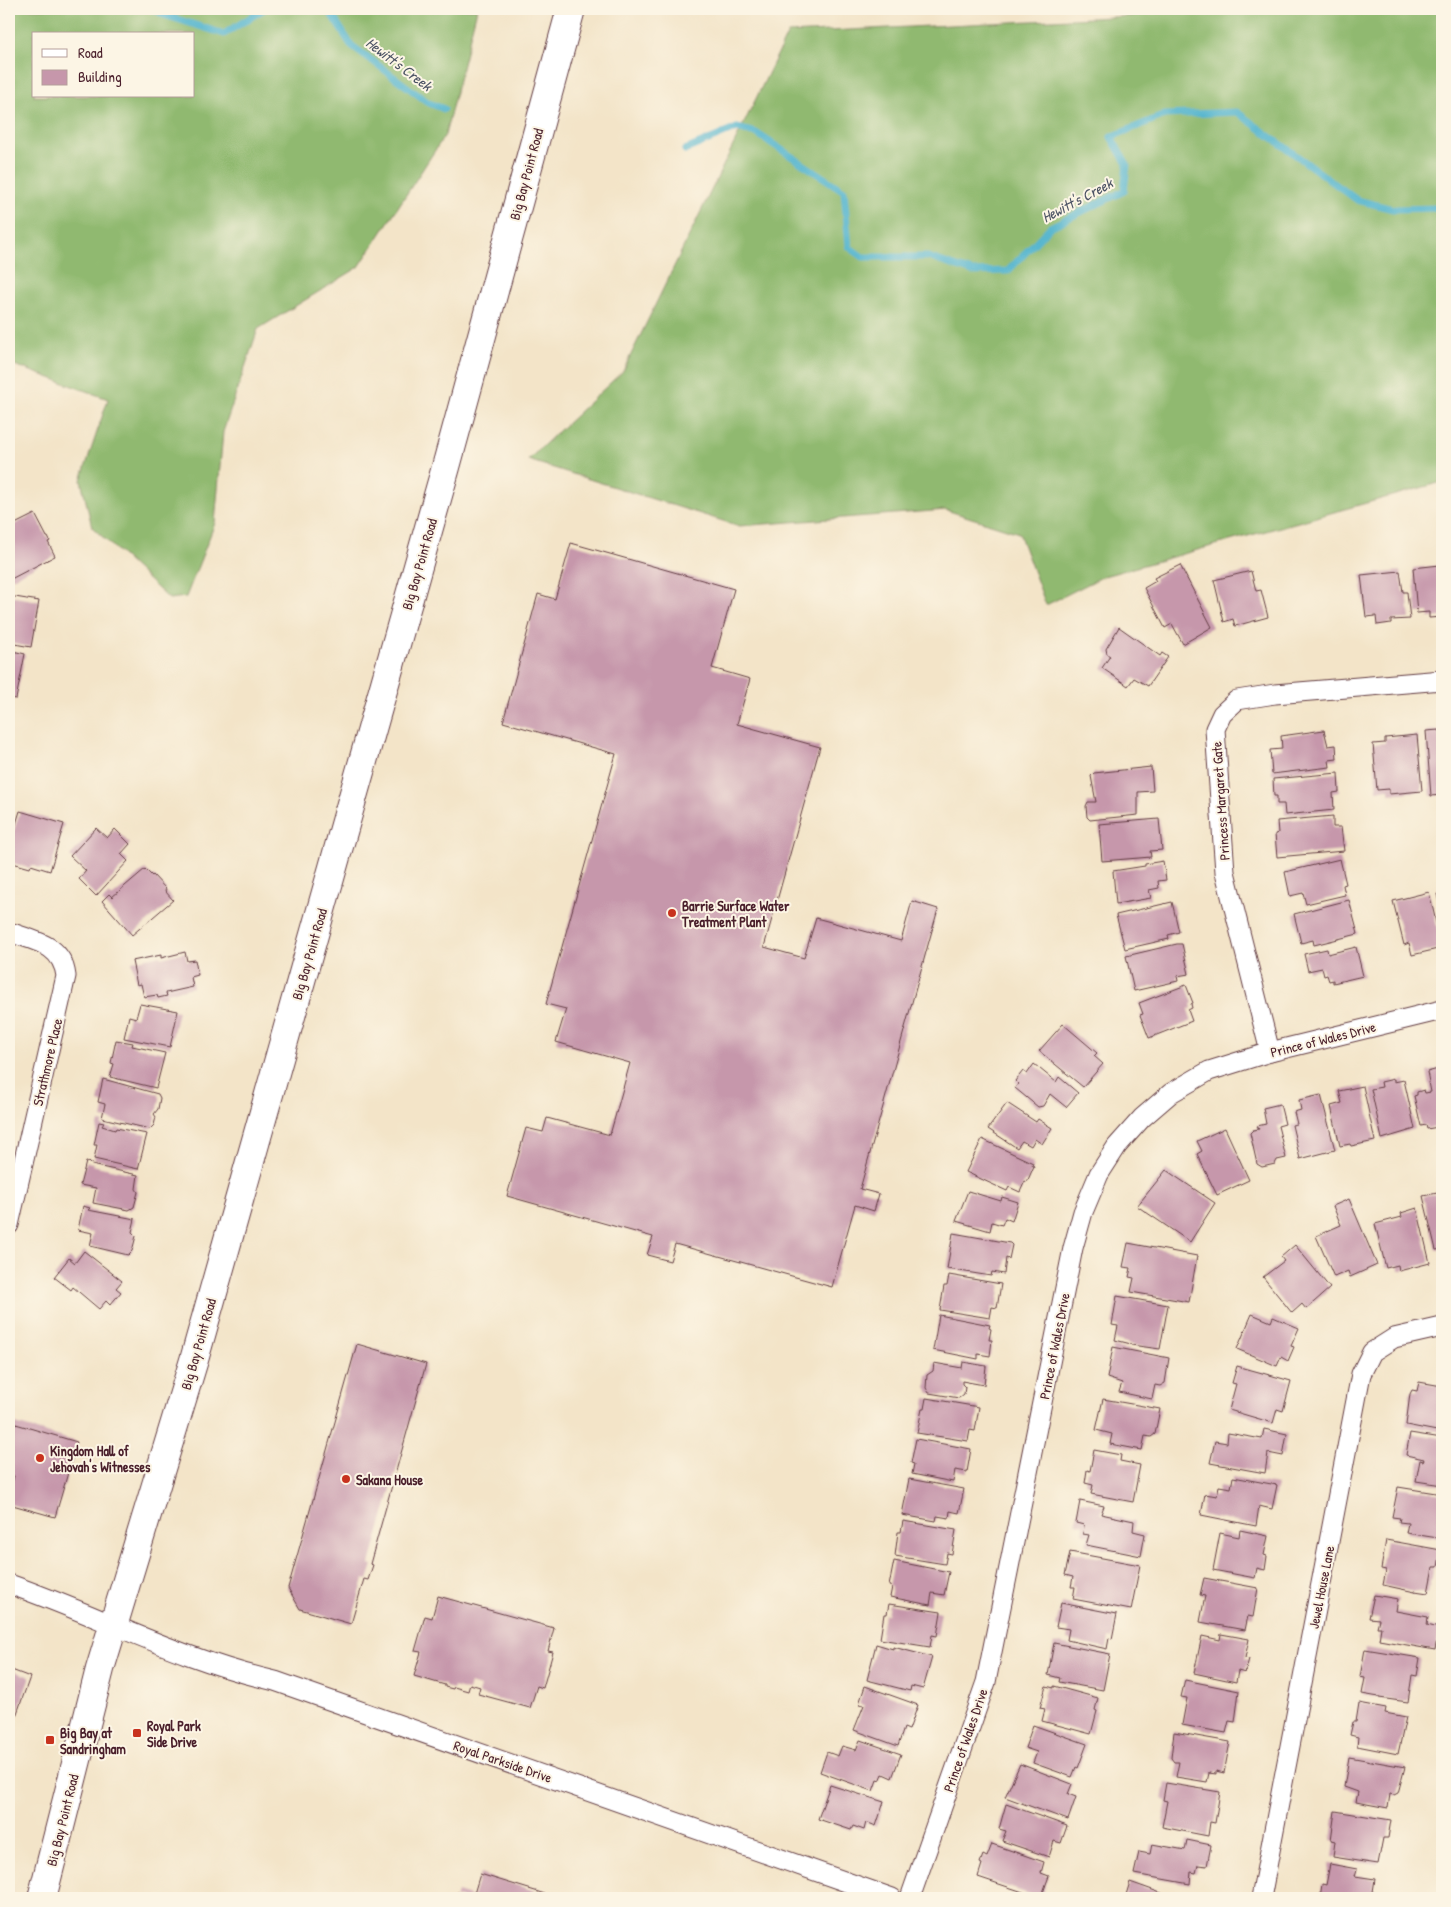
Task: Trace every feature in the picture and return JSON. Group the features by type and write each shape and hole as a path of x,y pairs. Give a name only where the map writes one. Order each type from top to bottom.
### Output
{"main road":[{"name":"Big Bay Point Road","path":"42,1898 100,1670 196,1350 446,467 571,9"}],"street":[{"name":"Princess Margaret Gate","path":"1270,1052 1225,872 1215,729 1222,714 1237,700 1275,694 1442,680"},
{"name":"Strathmore Place","path":"9,932 46,945 53,950 62,960 66,976 9,1225"},
{"name":"Prince of Wales Drive","path":"910,1898 986,1682 1073,1248 1086,1205 1099,1174 1117,1146 1142,1118 1171,1093 1209,1071 1270,1052 1442,1010"},
{"name":"Jewel House Lane","path":"1261,1898 1361,1374 1372,1352 1394,1338 1442,1327"},
{"name":"Royal Parkside Drive","path":"9,1584 58,1601 181,1653 242,1673 275,1680 892,1898"}],"green space":[{"path":"9,9 477,9 445,135 359,267 258,329 223,432 215,523 186,597 169,599 92,527 81,480 108,399 9,363"},
{"path":"1133,9 1442,9 1442,482 1104,576 1046,605 1019,533 946,510 739,526 528,460 623,371 788,33 1132,16"}],"building":[{"path":"35,514 50,541 48,542 55,556 9,580 9,527"},
{"name":"Barrie Surface Water Treatment Plant","path":"571,543 734,589 712,668 750,679 737,724 820,747 764,947 804,958 816,918 901,941 912,901 938,909 860,1189 879,1194 874,1211 855,1205 832,1287 675,1244 670,1261 647,1255 653,1237 507,1196 526,1128 543,1132 547,1118 610,1135 630,1063 556,1042 566,1009 546,1004 616,754 503,722 538,594 555,599"},
{"path":"1442,560 1442,617 1429,618 1429,612 1417,613 1413,568 1440,565 1439,561"},
{"path":"1180,565 1212,627 1183,644 1172,624 1165,628 1144,588 1156,581 1154,578"},
{"path":"1251,571 1256,591 1261,590 1268,617 1235,626 1233,619 1224,622 1214,580"},
{"path":"1400,571 1403,592 1407,592 1410,619 1391,620 1391,623 1377,625 1376,616 1366,617 1361,575"},
{"path":"9,596 39,601 31,647 9,643"},
{"path":"1119,627 1160,656 1162,653 1168,657 1148,686 1134,678 1128,686 1102,668 1110,656 1107,654 1106,649"},
{"path":"9,650 25,654 16,699 9,698"},
{"path":"1324,730 1328,746 1336,745 1337,759 1329,760 1330,767 1272,774 1270,750 1282,749 1281,736"},
{"path":"1439,730 1439,732 1442,732 1442,795 1431,796 1426,731"},
{"path":"1417,735 1422,791 1389,794 1389,789 1377,790 1373,744 1385,743 1385,738"},
{"path":"1151,767 1153,791 1138,792 1138,815 1090,820 1087,817 1086,806 1088,802 1096,802 1091,776 1094,773"},
{"path":"1338,773 1339,792 1333,793 1334,810 1285,815 1284,804 1277,804 1277,796 1274,796 1273,779"},
{"path":"20,811 64,824 50,871 31,865 30,868 9,862 9,846"},
{"path":"1333,816 1333,827 1341,827 1344,851 1277,857 1275,834 1278,833 1277,821"},
{"path":"1159,819 1162,850 1150,851 1151,857 1102,861 1099,824"},
{"path":"96,828 107,838 115,829 130,844 121,854 128,861 96,896 79,879 86,871 70,856"},
{"path":"1340,859 1346,884 1343,885 1345,895 1306,904 1303,893 1290,896 1285,872"},
{"path":"1163,861 1166,880 1158,881 1159,888 1149,890 1151,898 1116,904 1113,871"},
{"path":"145,869 166,889 165,891 173,900 132,935 102,901 109,894 112,897"},
{"path":"1429,892 1442,948 1412,955 1409,943 1404,945 1393,901"},
{"path":"1442,893 1442,914 1437,894"},
{"path":"1349,900 1358,934 1314,945 1313,940 1301,943 1294,914"},
{"path":"1172,902 1179,932 1168,935 1169,939 1125,949 1116,915"},
{"path":"1182,944 1189,974 1177,976 1178,981 1134,991 1126,956"},
{"path":"1356,947 1363,976 1333,983 1333,980 1329,981 1327,975 1324,976 1322,968 1308,971 1304,954 1327,949 1328,954"},
{"path":"185,952 187,961 195,960 198,975 191,977 193,987 166,993 167,996 158,998 157,995 144,997 141,984 137,985 132,961 161,955 161,958"},
{"path":"1186,985 1193,1003 1191,1004 1192,1008 1188,1010 1192,1021 1149,1038 1140,1015 1143,1014 1139,1003"},
{"path":"140,1004 178,1011 170,1047 124,1038 129,1016 136,1018"},
{"path":"1063,1024 1097,1053 1094,1056 1103,1064 1083,1087 1039,1051"},
{"path":"116,1040 133,1043 132,1046 165,1053 156,1088 110,1077 114,1064 111,1063"},
{"path":"1034,1064 1056,1082 1059,1077 1078,1093 1066,1107 1050,1094 1043,1106 1038,1107 1015,1088 1018,1084 1015,1081 1023,1071 1027,1074"},
{"path":"1442,1068 1442,1121 1437,1123 1438,1127 1427,1129 1426,1125 1421,1126 1414,1096 1417,1095 1417,1092 1424,1090 1425,1093 1431,1092 1427,1072"},
{"path":"103,1079 158,1094 160,1098 158,1109 154,1114 156,1117 154,1125 150,1129 102,1118 105,1104 98,1102"},
{"path":"1394,1079 1394,1082 1404,1080 1415,1129 1382,1139 1371,1089 1382,1087 1381,1082"},
{"path":"1363,1086 1375,1141 1351,1146 1350,1144 1340,1146 1331,1106 1342,1103 1339,1091"},
{"path":"1321,1095 1335,1150 1300,1159 1292,1125 1297,1124 1294,1112 1301,1110 1299,1100"},
{"path":"1007,1103 1036,1122 1038,1119 1052,1128 1042,1144 1035,1139 1031,1146 1022,1141 1017,1148 988,1129"},
{"path":"1280,1104 1285,1124 1278,1126 1286,1158 1277,1160 1275,1164 1262,1167 1257,1164 1250,1133 1253,1130 1259,1129 1257,1126 1266,1124 1263,1108"},
{"path":"99,1122 104,1123 102,1126 115,1130 116,1128 147,1134 138,1169 94,1159 97,1145 94,1145"},
{"path":"1225,1128 1249,1180 1217,1195 1197,1154 1202,1151 1197,1141"},
{"path":"982,1139 1033,1163 1032,1165 1034,1166 1027,1182 1025,1181 1020,1192 1009,1187 1007,1191 966,1172"},
{"path":"86,1162 138,1175 136,1189 138,1192 134,1207 129,1210 93,1203 96,1188 80,1185"},
{"path":"1166,1170 1215,1203 1190,1242 1137,1206"},
{"path":"968,1191 1001,1201 1002,1197 1018,1202 1012,1221 1005,1218 1002,1225 992,1222 990,1231 956,1221"},
{"path":"1442,1192 1442,1249 1436,1250 1423,1196"},
{"path":"1349,1199 1377,1265 1350,1277 1348,1271 1334,1277 1316,1236 1341,1225 1333,1206"},
{"path":"83,1206 90,1208 88,1210 135,1219 132,1232 136,1236 132,1251 128,1255 90,1246 93,1233 78,1230"},
{"path":"1417,1208 1430,1263 1399,1271 1398,1265 1386,1268 1375,1224 1402,1217 1401,1213"},
{"path":"953,1233 1010,1243 1012,1245 1009,1259 1006,1258 1004,1274 992,1272 991,1276 947,1269"},
{"path":"1128,1243 1197,1256 1189,1302 1131,1292 1134,1278 1129,1277 1131,1268 1123,1267"},
{"path":"1295,1245 1330,1288 1306,1309 1302,1304 1292,1313 1263,1277 1284,1261 1281,1257"},
{"path":"84,1251 122,1281 116,1288 121,1292 110,1305 106,1301 99,1309 73,1287 71,1290 54,1277 69,1258 75,1263"},
{"path":"949,1275 1001,1284 997,1308 992,1307 990,1318 940,1310 944,1286 947,1286"},
{"path":"1117,1296 1168,1305 1160,1349 1131,1345 1115,1340 1118,1326 1112,1325"},
{"path":"1252,1314 1271,1322 1273,1317 1299,1328 1291,1346 1294,1347 1288,1361 1281,1357 1277,1366 1237,1349"},
{"path":"939,1315 990,1325 989,1340 992,1340 990,1356 978,1354 978,1359 933,1350"},
{"path":"357,1344 426,1364 370,1564 373,1565 368,1580 364,1579 351,1624 300,1609 288,1588"},
{"path":"1113,1347 1169,1358 1165,1383 1160,1386 1155,1385 1152,1399 1119,1392 1122,1383 1107,1378"},
{"path":"963,1362 986,1366 984,1385 962,1381 965,1387 964,1394 959,1398 929,1393 926,1388 927,1375 933,1371 934,1363 962,1368"},
{"path":"1237,1366 1291,1381 1283,1411 1277,1409 1273,1423 1229,1410 1236,1384 1232,1383"},
{"path":"1419,1382 1442,1386 1442,1432 1406,1425 1410,1394 1412,1390 1417,1391"},
{"path":"926,1398 979,1407 975,1431 970,1430 968,1441 917,1433"},
{"path":"1103,1399 1160,1409 1155,1434 1151,1437 1145,1436 1142,1450 1110,1444 1112,1434 1096,1430"},
{"name":"Kingdom Hall of Jehovah's Witnesses","path":"9,1422 77,1442 55,1517 9,1504 9,1495 14,1476 9,1474"},
{"path":"1264,1429 1287,1434 1283,1456 1268,1453 1265,1473 1210,1463 1215,1441 1227,1443 1228,1433 1262,1439"},
{"path":"1410,1433 1442,1438 1442,1485 1416,1481 1420,1460 1423,1461 1424,1459 1406,1455"},
{"path":"916,1439 971,1449 967,1472 955,1470 953,1482 912,1474 914,1464 911,1463"},
{"path":"1094,1450 1121,1455 1120,1461 1140,1465 1133,1502 1091,1494 1093,1485 1085,1483 1087,1470 1090,1471"},
{"path":"1233,1477 1277,1485 1272,1509 1259,1506 1256,1526 1201,1515 1205,1494 1217,1496 1219,1486 1231,1488"},
{"path":"909,1479 964,1489 959,1513 950,1511 949,1518 937,1516 936,1521 902,1515"},
{"path":"1398,1487 1442,1494 1442,1525 1440,1525 1438,1538 1406,1533 1408,1523 1399,1522 1400,1518 1392,1517"},
{"path":"1080,1501 1104,1506 1101,1514 1134,1521 1133,1531 1145,1534 1141,1556 1086,1545 1089,1535 1083,1534 1084,1525 1076,1523"},
{"path":"903,1521 956,1530 952,1554 947,1553 945,1564 895,1556 898,1532 901,1532"},
{"path":"1240,1530 1268,1536 1264,1555 1267,1556 1265,1570 1257,1568 1255,1578 1213,1570 1220,1533 1239,1537"},
{"path":"1386,1540 1441,1550 1438,1567 1433,1567 1428,1593 1383,1585 1386,1570 1381,1569"},
{"path":"1070,1552 1140,1565 1131,1610 1073,1599 1075,1587 1071,1587 1073,1577 1065,1575"},
{"path":"894,1561 949,1572 944,1595 932,1593 930,1605 890,1597 892,1587 889,1586"},
{"path":"1204,1578 1258,1588 1253,1617 1248,1616 1245,1630 1200,1622 1205,1596 1200,1595"},
{"path":"1374,1595 1398,1599 1396,1611 1428,1617 1427,1625 1439,1628 1435,1650 1379,1640 1381,1627 1377,1627 1379,1619 1369,1618"},
{"path":"438,1596 554,1628 548,1651 553,1652 543,1688 537,1686 530,1708 478,1694 480,1687 470,1684 468,1691 454,1687 453,1689 414,1676 421,1652 415,1651 425,1616 432,1618"},
{"path":"1061,1603 1117,1614 1112,1639 1109,1638 1107,1649 1067,1640 1069,1629 1056,1627"},
{"path":"889,1604 941,1612 937,1636 932,1635 930,1647 880,1639 884,1614 887,1614"},
{"path":"1221,1634 1249,1639 1245,1658 1249,1659 1245,1673 1238,1671 1236,1682 1194,1673 1202,1636 1220,1640"},
{"path":"1054,1643 1110,1654 1103,1690 1059,1682 1060,1678 1048,1675"},
{"path":"876,1644 932,1657 923,1689 911,1686 910,1691 867,1680"},
{"path":"1365,1649 1420,1658 1417,1676 1412,1675 1408,1702 1362,1694 1365,1678 1360,1677"},
{"path":"9,1669 30,1677 15,1719 9,1717"},
{"path":"1185,1680 1239,1691 1235,1722 1229,1721 1226,1733 1182,1725 1187,1698 1181,1697"},
{"path":"865,1686 918,1705 909,1730 904,1728 898,1746 854,1730 864,1705 859,1704"},
{"path":"1046,1686 1054,1688 1054,1686 1098,1698 1091,1734 1042,1721 1045,1709 1040,1708"},
{"path":"1359,1703 1386,1708 1385,1713 1406,1717 1398,1754 1357,1746 1358,1737 1350,1735 1353,1722 1356,1722"},
{"path":"1033,1725 1087,1744 1078,1768 1076,1767 1072,1777 1033,1763 1037,1752 1025,1748"},
{"path":"1174,1732 1230,1742 1224,1773 1216,1771 1216,1774 1209,1773 1207,1782 1176,1777 1179,1762 1174,1762 1171,1758"},
{"path":"860,1740 901,1754 892,1778 883,1774 880,1781 877,1780 873,1791 820,1772 827,1752 838,1756 842,1746 856,1750"},
{"path":"1349,1757 1405,1767 1398,1793 1390,1794 1388,1808 1356,1802 1358,1792 1344,1787"},
{"path":"1020,1764 1072,1784 1068,1794 1076,1797 1068,1820 1005,1797"},
{"path":"1166,1783 1220,1792 1215,1823 1210,1822 1208,1836 1162,1827 1167,1801 1163,1800"},
{"path":"830,1785 884,1802 876,1826 866,1822 864,1830 853,1826 851,1830 818,1819"},
{"path":"1006,1804 1067,1826 1061,1843 1054,1841 1049,1857 1002,1841 1006,1831 999,1829"},
{"path":"1335,1811 1391,1820 1388,1838 1383,1838 1378,1864 1333,1857 1335,1841 1331,1840"},
{"path":"1187,1840 1211,1845 1207,1866 1198,1865 1196,1873 1191,1872 1190,1884 1134,1874 1139,1852 1150,1854 1152,1844 1185,1850"},
{"path":"992,1844 1044,1862 1041,1873 1049,1876 1041,1898 978,1877 983,1855 987,1857"},
{"path":"1330,1864 1357,1869 1355,1876 1375,1879 1372,1898 1320,1898 1322,1884 1326,1885"},
{"path":"480,1874 558,1898 455,1898 457,1892 473,1897"},
{"path":"1130,1882 1175,1898 1125,1898"}],"waterway":[{"name":"Hewitt's Creek","path":"154,9 164,15 224,34 264,9"},
{"name":"Hewitt's Creek","path":"328,9 351,45 429,103 444,109"},
{"name":"Hewitt's Creek","path":"685,150 737,128 756,133 844,191 849,247 863,257 928,257 972,272 1008,271 1050,227 1124,191 1127,164 1111,137 1165,115 1237,112 1357,200 1393,209 1442,208"}],"place":[{"name":"Barrie Surface Water Treatment Plant","path":"672,913"},
{"name":"Kingdom Hall of Jehovah's Witnesses","path":"40,1458"},
{"name":"Sakana House","path":"346,1479"},
{"name":"Royal Park Side Drive","path":"137,1733"},
{"name":"Big Bay at Sandringham","path":"50,1740"}]}
